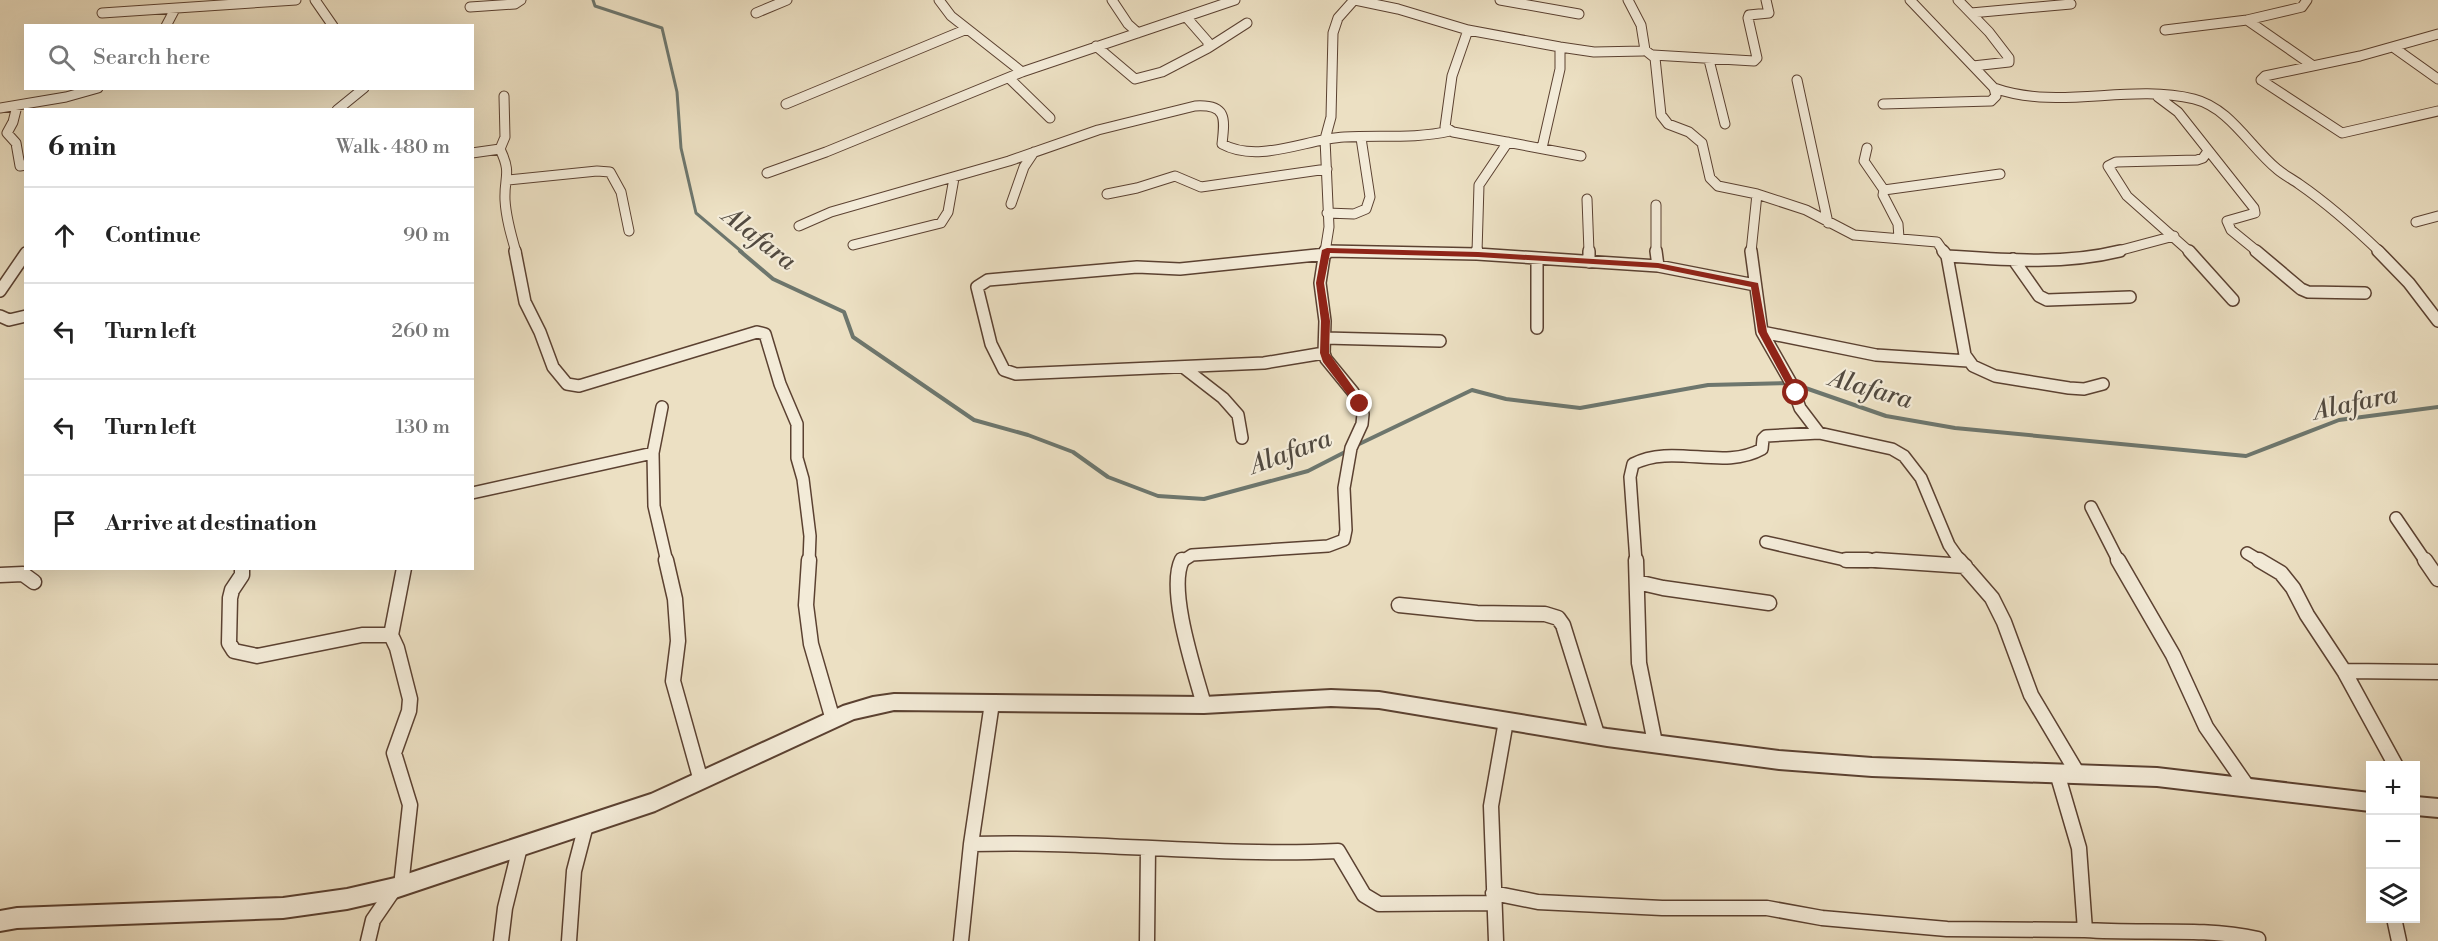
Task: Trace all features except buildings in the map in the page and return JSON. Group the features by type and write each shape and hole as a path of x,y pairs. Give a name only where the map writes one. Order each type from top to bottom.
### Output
{"street":[{"path":"102,13 296,0"},
{"path":"315,0 331,24"},
{"path":"470,7 514,4 521,0"},
{"path":"756,13 787,0"},
{"path":"939,0 951,16 1022,72"},
{"path":"1112,0 1128,24 1138,33"},
{"path":"767,173 826,152 1022,72 1235,0"},
{"path":"1204,705 1186,639 1178,577 1181,561 1192,555 1328,546 1344,540 1347,533 1348,526 1343,499 1350,449 1364,422 1360,404 1326,359 1324,353 1325,321 1320,283 1327,252 1329,227 1325,139 1331,117 1333,33 1338,18 1354,0 1468,30 1560,47 1594,52 1649,52 1709,60 1756,60 1748,16 1770,12 1766,0"},
{"path":"1500,0 1579,14"},
{"path":"1628,0 1641,25 1649,52 1655,58 1663,120 1697,137 1702,143 1710,178 1718,186 1757,194 1806,210 1854,236 1937,242 1947,256 1948,277 1968,361"},
{"path":"1910,0 1994,88 2019,96 2058,98 2157,96 2197,100 2216,109 2276,170 2299,184 2354,230 2394,268 2421,297 2438,321"},
{"path":"1958,0 2009,58 2008,62 1972,66"},
{"path":"2165,30 2247,20 2302,7 2307,0"},
{"path":"1971,13 2071,4"},
{"path":"167,24 175,9"},
{"path":"1187,18 1208,42 1208,48"},
{"path":"2247,20 2312,65"},
{"path":"1096,46 1139,80 1181,63 1247,23"},
{"path":"786,104 968,29"},
{"path":"1468,30 1452,76 1445,127 1450,130 1581,156"},
{"path":"2438,34 2393,47 2265,76 2261,80 2340,133 2346,134 2438,111"},
{"path":"1542,148 1560,69 1560,47"},
{"path":"2393,47 2438,79"},
{"path":"1709,60 1725,124"},
{"path":"1009,78 1050,118"},
{"path":"1797,80 1827,223"},
{"path":"1883,104 1991,101 1996,96 1994,88"},
{"path":"0,108 89,90"},
{"path":"339,108 362,90"},
{"path":"504,96 505,137 500,149 508,165 508,180 505,188 509,228 520,267 520,282 525,302 540,332 553,367 567,384 579,386 757,332 765,334 780,384 797,424 797,458 803,479 810,536 806,605 811,644 833,720"},
{"path":"2157,96 2178,112 2254,208 2255,213 2252,216 2227,221 2231,230 2301,289 2308,292 2366,293"},
{"path":"799,226 831,212 954,177 1098,130 1203,105 1216,107 1223,115 1226,128 1221,142 1227,148 1239,150 1303,145 1325,139 1430,136 1450,130"},
{"path":"17,106 8,133 16,143 20,166 24,165"},
{"path":"1327,213 1354,214 1366,209 1370,197 1361,138"},
{"path":"1478,254 1477,195 1479,185 1508,142"},
{"path":"1867,148 1864,161 1884,190 1883,195 1898,224 1899,238"},
{"path":"474,153 500,149"},
{"path":"2208,151 2203,158 2197,160 2116,162 2108,166 2127,196 2174,236 2233,300"},
{"path":"1011,204 1024,167 1034,152"},
{"path":"1107,194 1137,188 1175,176 1180,176 1201,187 1327,169"},
{"path":"508,180 588,171 610,172 621,192 629,231"},
{"path":"1884,190 2000,174"},
{"path":"853,245 941,224 948,212 954,177"},
{"path":"1757,194 1750,245 1762,332 1791,383 1800,408 1819,433"},
{"path":"1587,199 1589,262"},
{"path":"1656,205 1655,241 1658,266"},
{"path":"2416,222 2438,216"},
{"path":"1947,256 2013,260 2067,259 2101,255 2174,236"},
{"path":"1324,353 1264,363 1023,375 1011,373 1000,365 988,335 977,287 988,280 1137,267 1180,269 1327,252 1478,254 1658,266 1755,285"},
{"path":"0,291 12,279 19,260 24,256"},
{"path":"1537,258 1537,328"},
{"path":"2013,260 2039,296 2048,300 2130,297"},
{"path":"0,316 9,320 24,316"},
{"path":"1762,332 1876,355 1968,361 1980,370 1995,375 2037,383 2084,388 2103,384"},
{"path":"1325,338 1440,341"},
{"path":"1183,368 1223,398 1238,415 1242,438"},
{"path":"662,407 653,453 654,506 675,599 678,641 673,681 700,781"},
{"path":"1655,743 1639,663 1637,582 1630,477 1634,464 1648,455 1745,456 1761,452 1763,439 1766,436 1819,433 1893,449 1906,456 1921,478 1949,546 1992,597 2011,637 2031,694 2078,774"},
{"path":"474,494 653,453"},
{"path":"2091,507 2128,579 2173,655 2206,727 2247,786"},
{"path":"2396,518 2438,579"},
{"path":"1766,542 1849,561 1874,560 1965,566"},
{"path":"2247,553 2286,578 2344,670 2394,761"},
{"path":"242,570 242,575 232,590 230,598 229,643 234,651 257,656 362,635 391,635"},
{"path":"368,941 373,920 398,887 410,805 394,753 409,711 410,699 398,648 391,635 404,570"},
{"path":"0,575 20,573 28,575 34,582"},
{"path":"1637,582 1769,603"},
{"path":"1399,605 1477,613 1545,614 1558,618 1563,625 1597,734"},
{"path":"2344,670 2438,672"},
{"path":"0,921 16,918 284,908 347,899 398,887 655,802 833,720 873,705 894,702 1204,705 1331,698 1360,699 1762,758 1836,765 2127,775 2247,786 2366,806"},
{"path":"962,941 972,844 992,703"},
{"path":"1496,941 1491,806 1506,721"},
{"path":"2057,773 2079,848 2085,930"},
{"path":"569,941 574,871 586,825"},
{"path":"972,844 1038,842 1278,854 1338,851 1345,858 1362,895 1379,904 1493,898 1662,908 1767,908 1821,918 1947,929 2202,932 2241,934 2258,939"},
{"path":"501,941 505,908 520,847"},
{"path":"1147,941 1148,848"},
{"path":"2395,923 2399,941"}],"waterway":[{"name":"Alafara","path":"593,0 595,6 662,28 677,92 681,148 696,213 742,252"},
{"name":"Alafara","path":"740,251 773,279 844,312 853,337 974,420 1028,435 1073,452 1108,477 1158,496 1204,499 1308,471 1349,450"},
{"name":"Alafara","path":"1355,446 1472,390 1506,399 1580,408 1708,385 1791,383 1886,416 1955,428 2246,456 2339,420 2438,407"}],"route":[{"path":"1360,404 1326,359 1324,353 1325,321 1320,274 1327,250 1478,254 1658,266 1755,285 1762,332 1796,393"}]}
